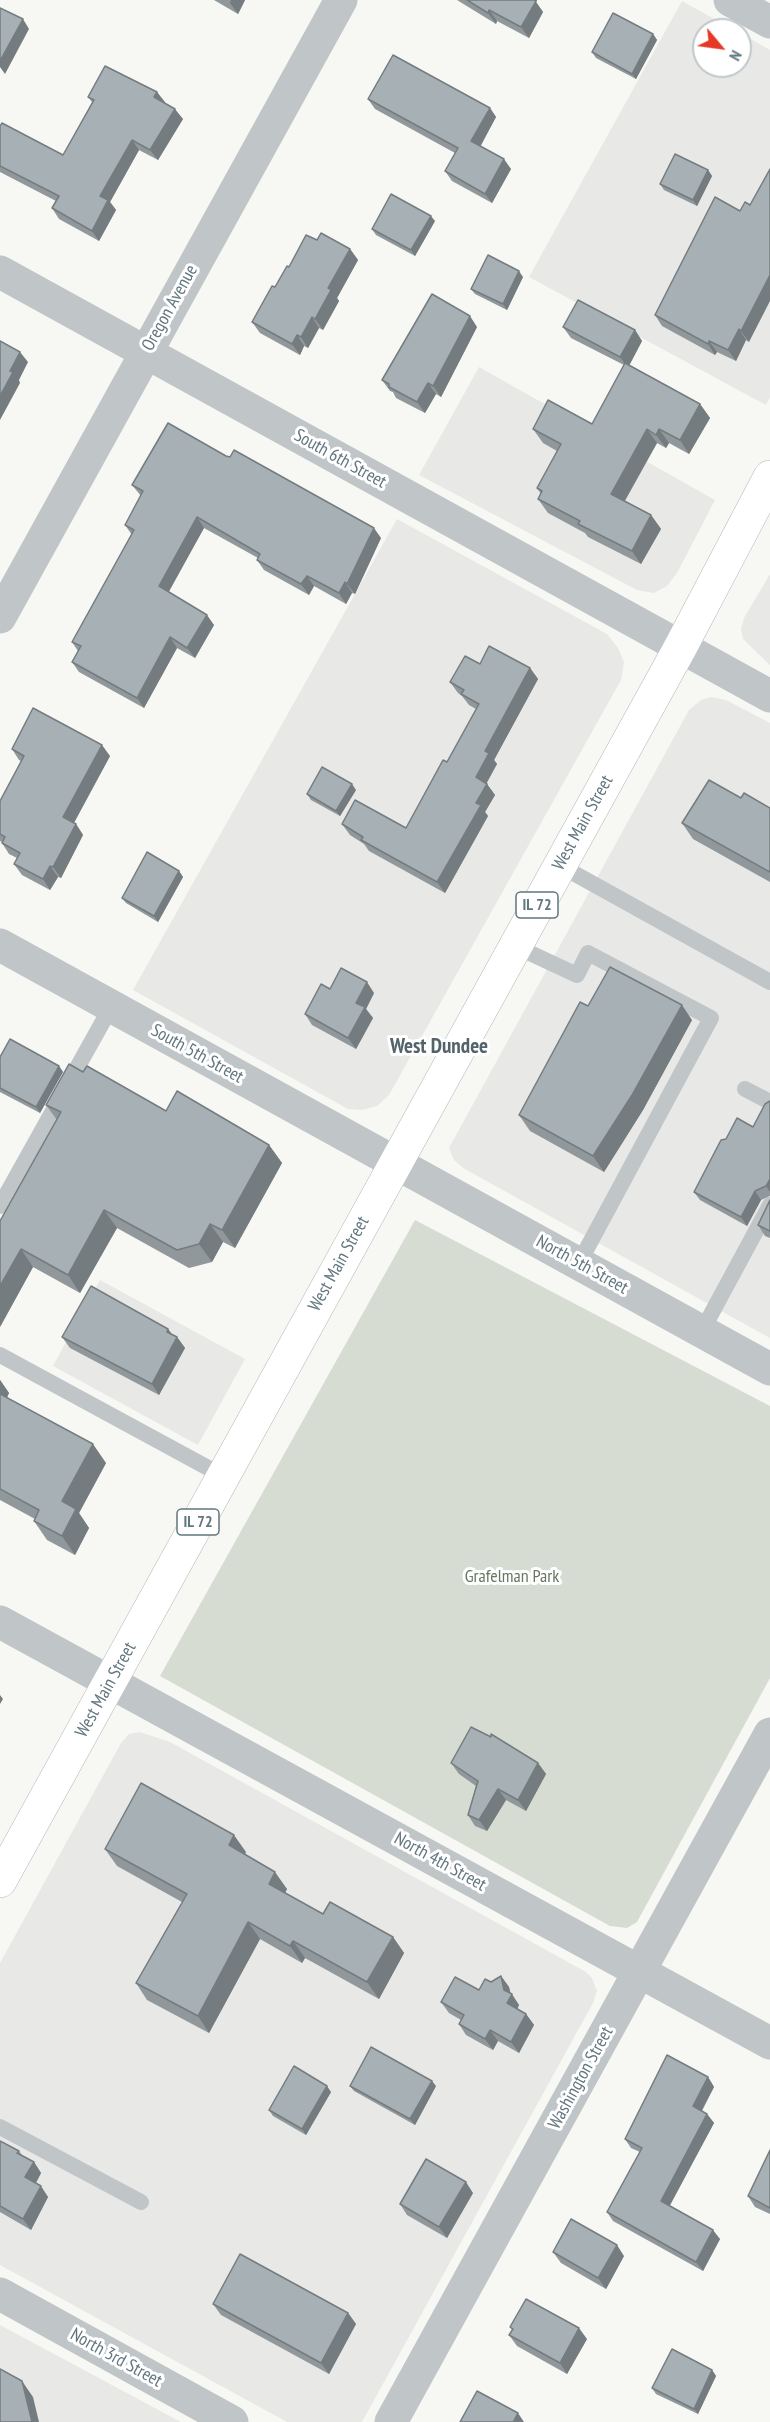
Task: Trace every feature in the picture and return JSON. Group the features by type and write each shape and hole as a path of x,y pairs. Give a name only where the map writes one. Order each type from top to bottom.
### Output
{"main road":[{"name":"West Main Street","path":"0,1881 680,648 770,477"},
{"name":"West Main Street","path":"680,648 770,526"}],"street":[{"name":"Oregon Avenue","path":"0,617 341,0"},
{"path":"730,0 770,22"},
{"name":"South 6th Street","path":"0,272 770,696"},
{"name":"South 5th Street","path":"0,945 395,1162"},
{"name":"North 5th Street","path":"395,1162 770,1369"},
{"name":"North 4th Street","path":"0,1622 770,2043"},
{"name":"Washington Street","path":"391,2422 770,1734"},
{"name":"North 3rd Street","path":"0,2294 232,2422"}],"lane":[{"path":"560,865 770,982"},
{"path":"515,946 577,975 588,953 711,1018 579,1263"},
{"path":"0,1206 111,1007"},
{"path":"745,1089 770,1102"},
{"path":"702,1331 770,1205"},
{"path":"0,1355 223,1476"},
{"path":"0,2127 141,2202"}],"shaded area":[{"path":"682,1 712,18 692,18 692,78 752,78 752,40 770,50 770,397 766,405 529,277"},
{"path":"479,367 715,500 677,573 667,586 654,593 637,590 419,475"},
{"path":"397,519 607,634 618,648 624,662 621,680 389,1095 377,1106 362,1110 348,1109 133,990"},
{"path":"770,574 770,665 743,639 741,629 744,618"},
{"path":"711,697 726,700 770,723 770,1338 463,1168 454,1160 449,1148 689,710 701,700"},
{"path":"100,1280 245,1359 198,1445 53,1366"},
{"path":"140,1732 170,1742 586,1972 592,1978 597,1991 593,2003 362,2422 287,2422 0,2265 0,1963 121,1743 129,1734"},
{"path":"0,2325 181,2422 0,2422"}],"green space":[{"name":"Grafelman Park","path":"415,1220 770,1406 770,1678 637,1922 627,1928 610,1926 160,1676"}],"building":[{"path":"467,0 536,1 521,27 489,10 488,13"},
{"path":"0,8 23,19 0,61"},
{"path":"613,13 653,34 632,74 592,52"},
{"path":"393,55 490,108 471,141 504,159 485,194 445,171 458,148 368,99"},
{"path":"105,66 157,92 154,97 175,109 150,150 132,140 100,196 108,200 92,231 52,208 59,196 0,166 0,126 2,123 63,155 94,100 88,97"},
{"path":"675,154 708,170 693,200 660,184"},
{"path":"770,169 770,275 741,331 739,329 728,350 709,341 708,344 655,315 715,197 740,211 745,202 750,205"},
{"path":"391,194 431,216 411,250 372,229"},
{"path":"321,233 350,249 328,288 331,290 315,319 312,317 301,337 297,335 292,344 252,322 272,286 275,287 287,266 289,267 306,235 317,240"},
{"path":"488,255 519,271 503,304 471,289"},
{"path":"432,294 470,316 433,386 428,383 417,402 389,387 389,384 382,380"},
{"path":"578,300 635,330 620,357 563,327"},
{"path":"0,341 20,352 10,371 13,372 0,396"},
{"path":"625,363 700,404 680,440 659,429 656,435 647,429 611,494 651,515 632,551 578,524 580,521 538,499 542,491 537,488 561,444 533,429 548,400 592,424"},
{"path":"168,423 226,456 230,457 234,450 374,528 347,584 345,582 339,593 307,576 301,584 257,560 260,554 197,517 159,586 207,615 187,648 170,637 137,698 72,662 81,646 72,642 134,530 125,525 143,491 132,485"},
{"path":"489,646 530,668 485,751 489,753 476,777 487,784 476,803 481,805 437,882 361,840 363,837 342,824 355,800 406,828 443,760 447,762 479,704 461,694 464,690 450,682 465,656 480,664"},
{"path":"33,708 102,745 63,817 76,824 53,867 50,866 43,879 14,864 20,853 2,843 5,837 0,834 0,801 24,756 12,749"},
{"path":"322,767 352,784 336,811 307,794"},
{"path":"709,780 741,798 744,793 770,808 770,872 682,823"},
{"path":"147,852 179,871 154,916 122,898"},
{"path":"610,967 682,1005 632,1095 593,1156 519,1115 580,1002 588,1006"},
{"path":"341,968 367,982 356,1003 365,1007 348,1038 305,1014 321,984 330,989"},
{"path":"10,1039 59,1066 36,1107 0,1088 0,1057"},
{"path":"69,1064 83,1072 87,1066 166,1111 177,1091 269,1145 222,1230 210,1224 199,1244 177,1250 104,1210 68,1275 21,1249 0,1286 0,1221 61,1112 46,1105"},
{"path":"770,1101 770,1179 766,1186 755,1191 741,1217 694,1192 721,1140 726,1139 737,1118 753,1127 765,1104"},
{"path":"770,1200 770,1231 758,1225"},
{"path":"91,1286 168,1329 167,1332 177,1337 152,1384 62,1337"},
{"path":"0,1394 93,1444 62,1501 76,1509 62,1536 34,1521 39,1510 0,1489"},
{"path":"471,1727 491,1737 491,1734 538,1763 518,1800 498,1789 479,1820 468,1815 478,1781 451,1763"},
{"path":"141,1783 234,1835 229,1845 275,1872 269,1884 323,1914 330,1902 393,1937 367,1982 293,1941 290,1946 248,1922 198,2016 136,1983 187,1894 105,1849"},
{"path":"501,1976 504,1990 512,1994 507,2003 526,2014 511,2042 490,2030 485,2039 459,2024 464,2015 441,2002 455,1977 479,1990 485,1979 491,1982"},
{"path":"371,2047 432,2081 410,2119 350,2086"},
{"path":"667,2055 708,2077 693,2106 707,2114 661,2201 713,2230 696,2262 607,2212 642,2148 625,2139"},
{"path":"294,2066 327,2086 302,2129 269,2110"},
{"path":"0,2141 34,2162 25,2177 41,2186 23,2219 0,2206"},
{"path":"770,2150 770,2208 748,2196"},
{"path":"426,2159 466,2182 439,2227 400,2204"},
{"path":"571,2219 617,2245 598,2278 553,2252"},
{"path":"240,2254 348,2313 321,2363 213,2304"},
{"path":"526,2299 579,2328 560,2363 509,2335 513,2329 510,2327"},
{"path":"672,2349 712,2370 694,2409 652,2388"},
{"path":"0,2369 22,2381 32,2422 0,2422"},
{"path":"477,2391 518,2413 513,2422 460,2422"}],"district":[{"name":"West Dundee","path":"439,1047"}]}
